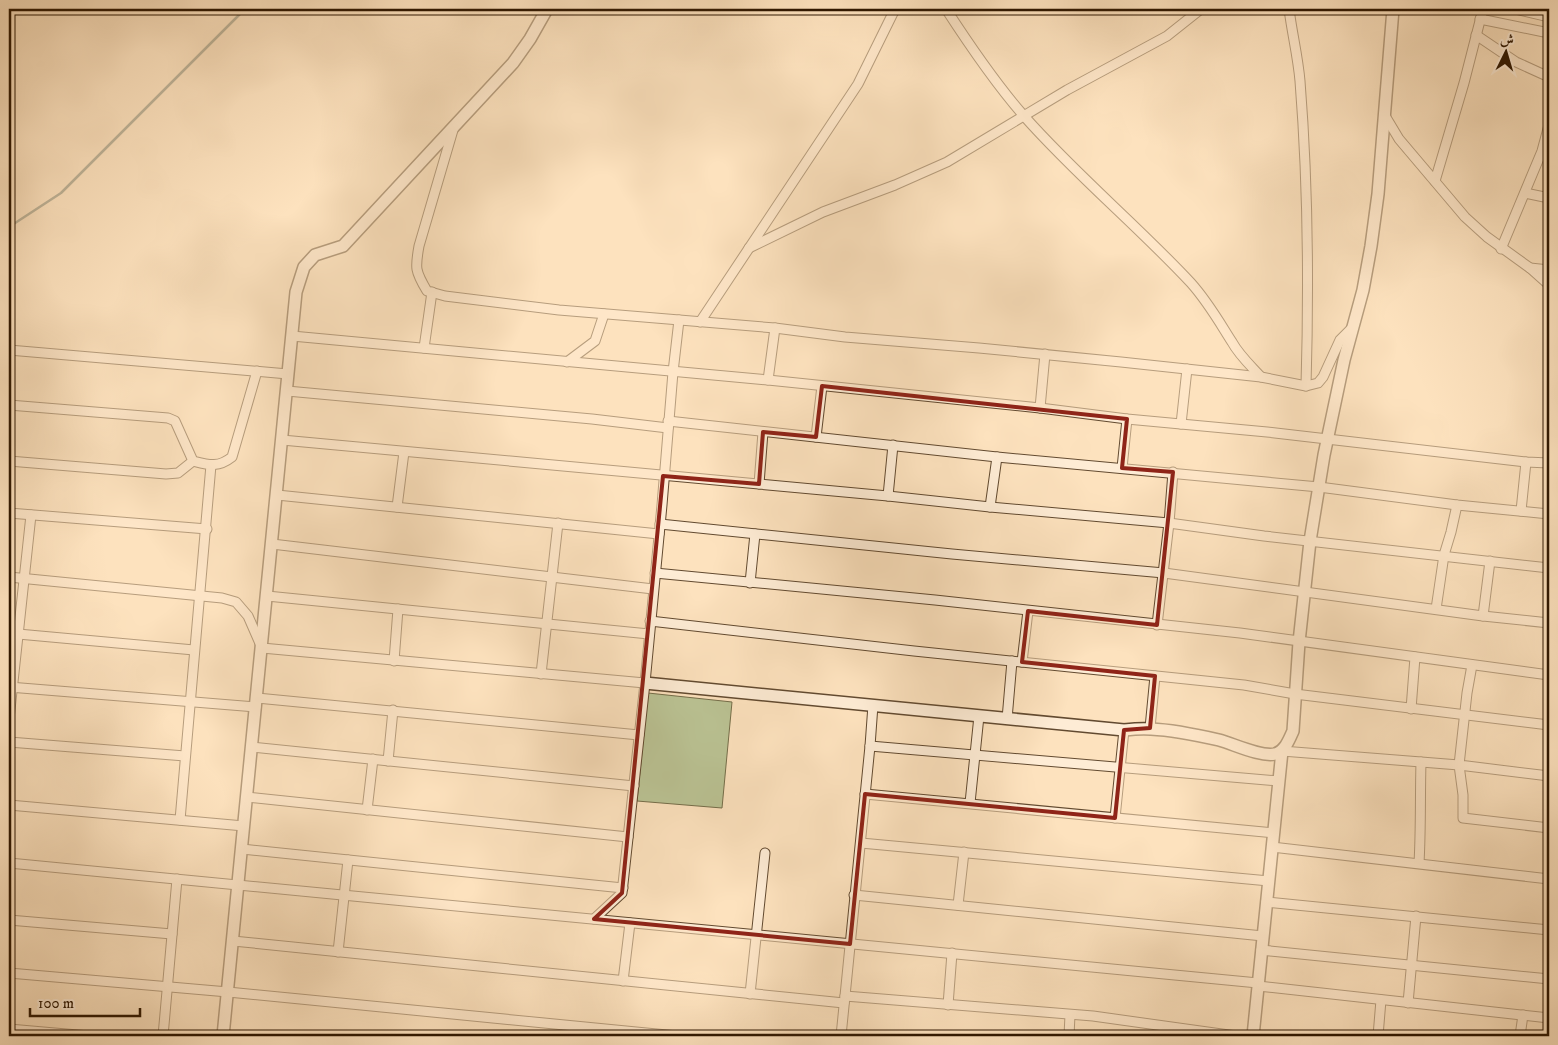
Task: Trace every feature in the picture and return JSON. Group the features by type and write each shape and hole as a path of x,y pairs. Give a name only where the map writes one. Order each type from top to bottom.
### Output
{"street":[{"path":"223,1036 296,292 304,267 315,255 343,246 513,63 530,39 547,9"},
{"path":"700,322 858,84 895,9"},
{"path":"946,9 980,61 1024,116 1191,283 1222,324 1232,343 1261,377"},
{"path":"749,248 823,212 895,186 947,162 1067,90 1167,36 1201,9"},
{"path":"1289,9 1300,79 1308,239 1306,386"},
{"path":"262,648 1124,730 1150,728 1221,740 1233,746 1266,754 1275,754 1282,750 1289,740 1292,731 1310,541 1326,440 1352,327 1363,290 1371,246 1378,194 1393,9"},
{"path":"1435,181 1464,83 1483,9"},
{"path":"1514,9 1549,17"},
{"path":"1480,19 1549,33"},
{"path":"1476,35 1516,62 1549,77"},
{"path":"1384,114 1399,139 1465,217 1502,249 1530,268 1549,285"},
{"path":"1502,249 1525,193 1546,153 1549,125"},
{"path":"453,127 419,246 416,265 418,276 427,291 458,298 604,314 775,328 845,337 1045,354 1261,377 1306,386 1318,383 1323,377 1340,340 1352,327"},
{"path":"1525,193 1549,198"},
{"path":"1530,268 1549,270"},
{"path":"424,348 432,292"},
{"path":"566,362 595,341 604,314"},
{"path":"594,920 622,893 623,888 679,320"},
{"path":"768,380 775,328"},
{"path":"292,336 768,380 1549,464"},
{"path":"9,350 288,374"},
{"path":"1040,408 1045,354"},
{"path":"1181,424 1187,369"},
{"path":"9,461 166,474 178,473 193,462 210,465 223,464 232,457 257,371"},
{"path":"816,437 822,386"},
{"path":"287,391 816,437 997,457 1319,487 1457,505 1549,514"},
{"path":"9,405 168,418 175,421 193,462"},
{"path":"1122,468 1127,419"},
{"path":"759,484 763,432"},
{"path":"282,440 1169,523 1549,568"},
{"path":"888,496 894,445"},
{"path":"397,506 404,452"},
{"path":"990,507 997,457"},
{"path":"1521,512 1526,462"},
{"path":"180,820 210,465"},
{"path":"1157,624 1164,573 1173,472"},
{"path":"277,494 659,534"},
{"path":"1436,609 1444,555 1457,505"},
{"path":"9,513 206,529"},
{"path":"9,719 10,687 18,634 31,515"},
{"path":"541,674 558,523"},
{"path":"660,524 952,554 1164,573 1483,616 1549,622"},
{"path":"750,583 755,534"},
{"path":"272,544 653,589"},
{"path":"1483,616 1490,561"},
{"path":"655,573 1157,624 1549,675"},
{"path":"9,577 222,598 236,602 248,616 262,648"},
{"path":"267,596 649,634"},
{"path":"394,660 398,608"},
{"path":"1022,662 1028,611"},
{"path":"650,621 1244,685 1295,694 1549,725"},
{"path":"18,634 194,650"},
{"path":"1411,709 1415,657"},
{"path":"1007,719 1012,661"},
{"path":"1472,665 1459,765 1463,795 1463,818 1549,828"},
{"path":"1150,728 1155,676"},
{"path":"10,687 190,702 256,702 393,710 639,735"},
{"path":"841,1036 873,705"},
{"path":"388,761 393,710"},
{"path":"970,803 979,716"},
{"path":"1115,818 1124,730"},
{"path":"9,742 185,756"},
{"path":"870,746 1279,781"},
{"path":"252,747 634,786"},
{"path":"1282,750 1459,765 1549,776"},
{"path":"1253,1036 1282,750"},
{"path":"368,810 373,760"},
{"path":"1419,863 1421,762"},
{"path":"865,794 1274,833"},
{"path":"247,797 628,837"},
{"path":"9,805 244,826"},
{"path":"860,843 1269,881"},
{"path":"1272,847 1549,879"},
{"path":"242,849 623,888"},
{"path":"750,994 765,852"},
{"path":"958,905 964,852"},
{"path":"338,952 348,860"},
{"path":"9,863 952,953 1549,1018"},
{"path":"163,1036 178,880"},
{"path":"854,895 1263,936"},
{"path":"1266,902 1549,930"},
{"path":"1408,1002 1416,916"},
{"path":"9,920 172,934"},
{"path":"623,981 630,923"},
{"path":"233,941 750,994 948,1005 1093,1016 1236,1036"},
{"path":"1261,950 1549,979"},
{"path":"948,1005 952,953"},
{"path":"9,973 228,992 615,1033 677,1036"},
{"path":"1378,1036 1381,1000"},
{"path":"1068,1036 1070,1014"},
{"path":"1520,1036 1522,1015"},
{"path":"9,1029 89,1036"}],"highlighted area":[{"path":"822,386 1127,419 1122,468 1173,472 1157,625 1028,611 1022,662 1155,676 1150,728 1124,730 1115,818 865,794 850,944 594,919 622,893 663,476 759,484 763,432 816,437"}],"green space":[{"path":"648,693 732,702 722,808 637,801"}],"waterway":[{"path":"9,227 61,193 245,9"}]}
